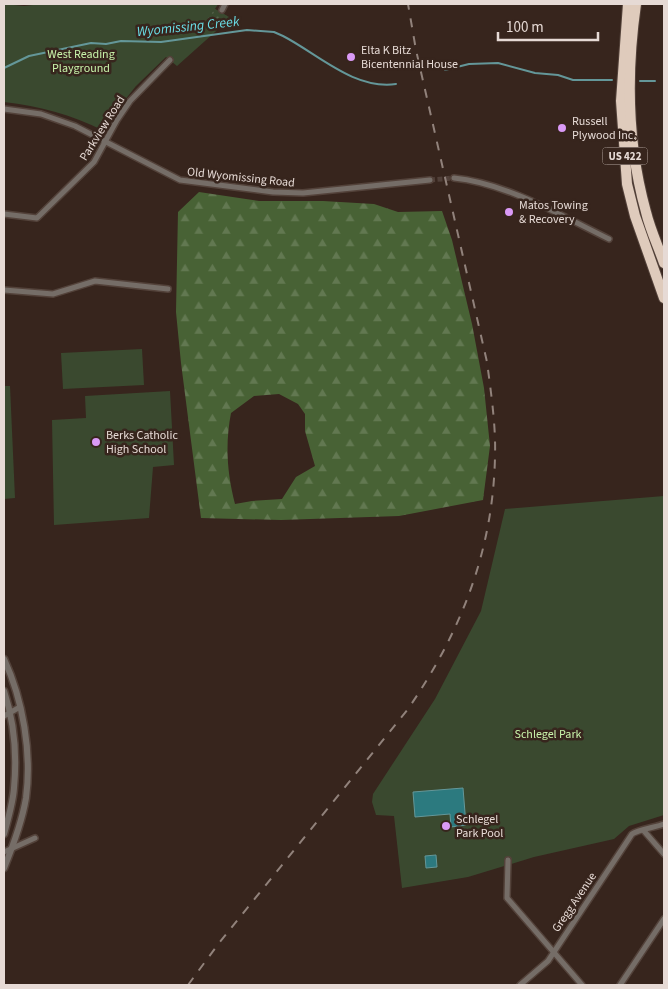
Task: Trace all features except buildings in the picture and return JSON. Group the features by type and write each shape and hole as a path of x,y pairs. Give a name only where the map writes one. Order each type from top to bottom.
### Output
{"highway":[{"name":"US 422","path":"631,7 632,147 646,214 664,263"},
{"name":"US 422","path":"631,7 620,101 627,184 635,216 664,298"}],"street":[{"path":"222,10 225,4"},
{"name":"Parkview Road","path":"4,214 37,218 94,162 116,120 130,101 170,60"},
{"name":"Old Wyomissing Road","path":"4,109 54,118 75,126 106,140 180,180 255,190 310,193 430,180"},
{"path":"454,178 475,180 519,195 609,239"},
{"path":"4,290 53,294 95,282 168,289"},
{"path":"4,659 10,671 20,707 27,752 27,788 23,812 4,868"},
{"path":"4,691 10,712 14,748 14,789 4,834"},
{"path":"4,716 20,707"},
{"name":"Gregg Avenue","path":"520,985 548,961 629,837 636,831 644,831 664,824"},
{"path":"644,831 664,854"},
{"path":"4,852 35,838"},
{"path":"508,860 507,898 582,985"},
{"path":"620,985 664,919"}],"green space":[{"name":"West Reading Playground","path":"4,4 24,6 42,4 218,4 215,9 229,17 224,24 177,66 166,57 136,86 104,131 56,112 4,102"},
{"path":"215,9 227,16 224,21 206,21"},
{"path":"199,192 259,201 323,201 374,204 398,212 442,211 452,240 472,324 484,388 490,446 483,500 399,516 281,520 201,518 176,312 178,212","holes":["279,394 298,404 305,414 305,431 315,466 296,477 282,499 235,504 228,458 231,413 254,396"]},
{"path":"142,349 144,385 63,389 61,353"},
{"path":"4,386 10,386 15,498 4,499"},
{"path":"170,391 174,465 153,467 149,518 54,525 52,420 86,418 85,396"},
{"name":"Schlegel Park","path":"664,496 664,815 629,826 614,839 534,857 468,877 402,888 394,816 376,815 372,802 373,794 435,699 481,611 505,509"}],"water":[{"path":"463,788 466,825 451,827 450,814 415,817 413,792"},
{"path":"436,855 437,867 426,868 425,856"}],"waterway":[{"name":"Wyomissing Creek","path":"4,68 29,56 91,43 106,44 121,41 161,42 247,30 274,32 296,43 337,69 366,82 396,84"},
{"name":"Wyomissing Creek","path":"445,70 469,64 498,63 535,73 558,75 573,80 612,80"},
{"name":"Wyomissing Creek","path":"640,81 655,81"}],"tunnel":[{"path":"430,180 454,178"}],"railway":[{"path":"188,985 219,943 408,709 444,650 471,589 481,558 493,492 495,457 493,409 487,362 416,50 408,4"}],"place":[{"name":"Elta K Bitz Bicentennial House","path":"351,57"},
{"name":"Russell Plywood Inc.","path":"562,128"},
{"name":"Matos Towing & Recovery","path":"509,212"},
{"name":"Berks Catholic High School","path":"96,442"},
{"name":"Schlegel Park Pool","path":"446,826"}]}
